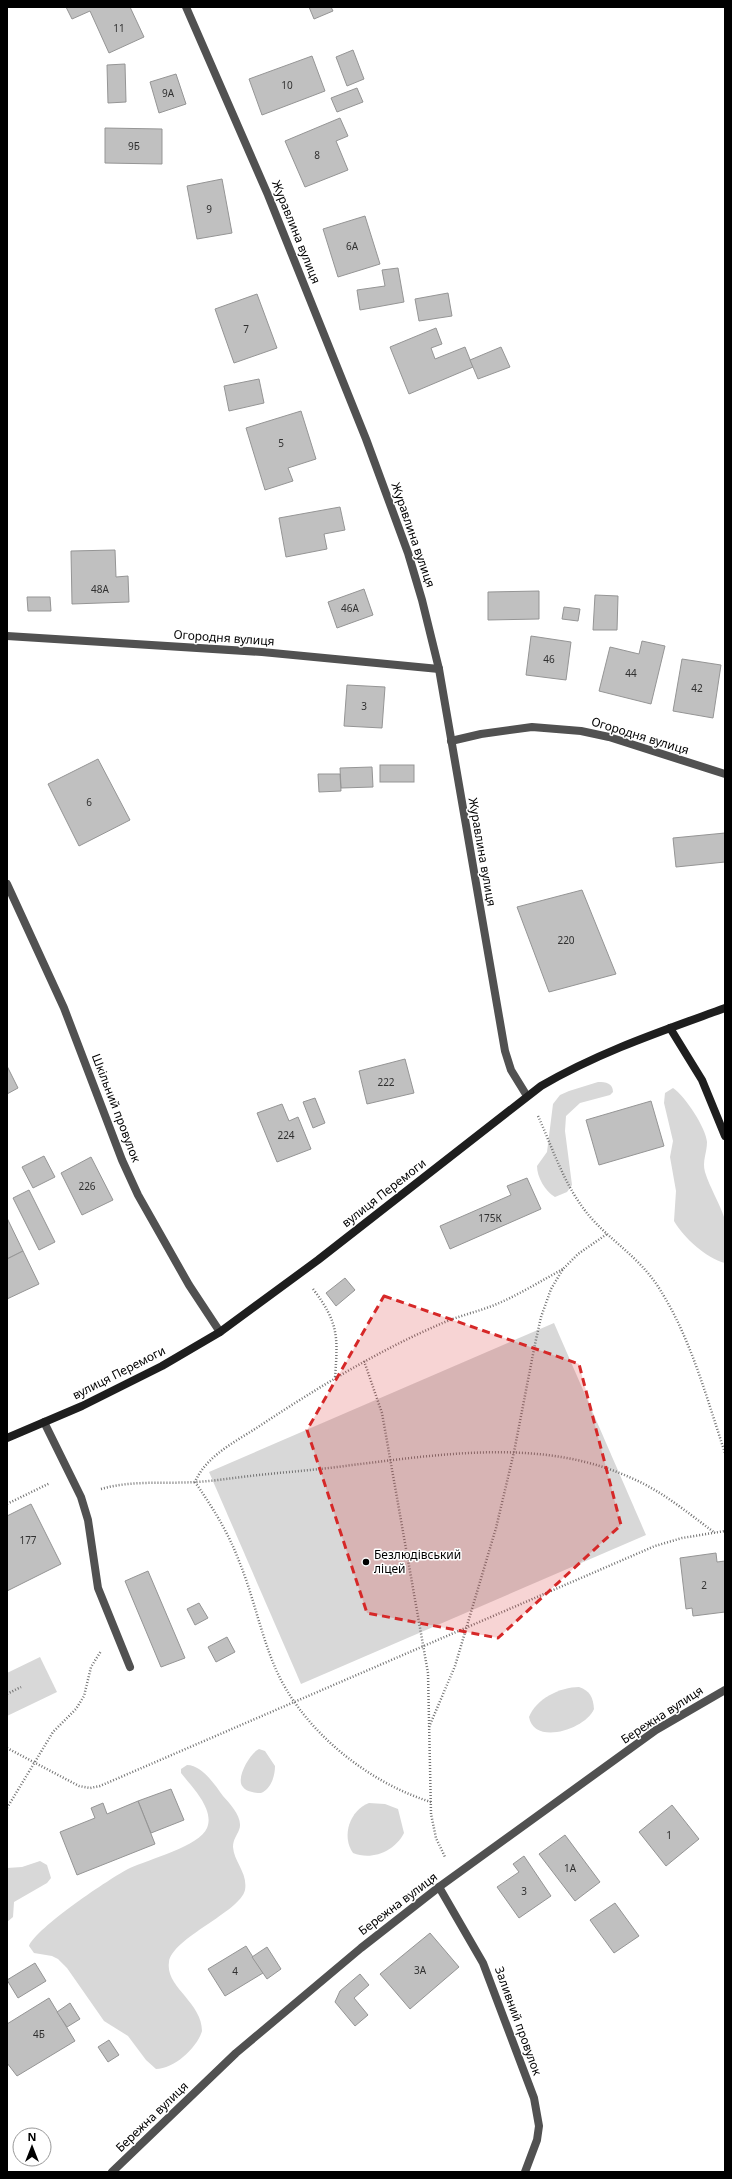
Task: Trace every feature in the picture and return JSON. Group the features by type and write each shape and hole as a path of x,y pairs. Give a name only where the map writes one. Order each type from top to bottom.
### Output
{"street":[{"name":"Журавлина вулиця","path":"186,7 268,195 371,453 408,553 422,600 439,669 501,1036 511,1070 527,1096"},
{"name":"Огородня вулиця","path":"7,636 262,652 439,669"},
{"name":"Огородня вулиця","path":"451,741 481,734 532,727 581,731 609,737 725,774"},
{"name":"Шкільний провулок","path":"7,884 64,1008 122,1160 138,1195 166,1247 220,1332"},
{"name":"вулиця Перемоги","path":"7,1438 162,1366 220,1332 301,1273 527,1096 573,1068 624,1045 725,1008"},
{"path":"670,1028 702,1080 725,1136"},
{"path":"44,1422 82,1496 88,1520 98,1588 130,1668"},
{"name":"Бережна вулиця","path":"112,2172 179,2106 268,2025 360,1948 440,1887 656,1730 725,1690"},
{"name":"Заливний провулок","path":"440,1887 483,1963 534,2098 539,2126 536,2140 525,2172"}],"path":[{"path":"527,1096 538,1116 564,1177 580,1203 592,1220 644,1268 672,1310 690,1350 725,1453"},
{"path":"428,1727 453,1673 468,1628 496,1528 514,1452 541,1317 551,1289 563,1269 578,1254 607,1234"},
{"path":"195,1482 205,1466 223,1450 364,1361 445,1322 495,1305 523,1292 563,1269"},
{"path":"301,1273 330,1314 336,1331 335,1378"},
{"path":"364,1361 382,1413 423,1647 430,1697 428,1727 431,1814 436,1838 454,1877"},
{"path":"82,1496 108,1487 123,1485 195,1482 391,1460 514,1452 567,1457 595,1464 630,1477 670,1500 715,1533"},
{"path":"7,1504 70,1474"},
{"path":"195,1482 227,1532 239,1562 274,1666 304,1716 326,1739 372,1775 403,1792 431,1802"},
{"path":"7,1748 79,1786 90,1788 100,1786 655,1546 682,1538 725,1531"},
{"path":"7,1808 53,1732 76,1709 84,1696 96,1658 116,1636"},
{"path":"7,1694 21,1687"}],"highlighted area":[{"path":"384,1296 579,1364 621,1525 498,1638 367,1613 307,1430"}],"shaded area":[{"path":"598,1082 604,1082 610,1085 613,1092 610,1095 580,1103 566,1116 565,1131 572,1185 567,1192 555,1197 542,1183 537,1170 537,1166 547,1152 553,1104 560,1095"},
{"path":"673,1088 678,1092 694,1113 706,1136 707,1146 704,1164 705,1172 722,1211 725,1222 725,1263 710,1257 703,1252 684,1234 674,1221 676,1191 670,1157 673,1141 664,1103 665,1093"},
{"path":"554,1323 646,1535 301,1684 209,1472"},
{"path":"40,1657 57,1692 7,1716 7,1673"},
{"path":"579,1687 586,1690 592,1698 594,1709 581,1723 571,1728 550,1732 540,1731 533,1726 529,1717 537,1705 550,1695 564,1689"},
{"path":"259,1749 265,1751 275,1766 272,1782 261,1793 246,1790 241,1783 242,1773 245,1766 255,1751"},
{"path":"187,1765 198,1768 208,1776 238,1816 240,1825 233,1847 245,1878 245,1890 240,1898 231,1907 193,1934 173,1953 169,1962 169,1971 172,1979 191,2003 196,2012 202,2031 195,2044 184,2056 170,2065 156,2069 146,2060 128,2036 104,2021 67,1968 58,1959 52,1956 34,1953 29,1946 45,1928 59,1916 120,1873 172,1852 194,1841 202,1835 207,1828 209,1821 208,1813 201,1798 181,1773 181,1769"},
{"path":"369,1803 385,1804 398,1809 404,1833 395,1845 389,1849 382,1853 368,1856 353,1853 349,1846 348,1832 352,1817 362,1806"},
{"path":"40,1861 47,1865 51,1878 47,1883 14,1902 13,1917 7,1922 7,1868 22,1867"}],"building":[{"path":"66,7 130,7 144,37 109,53 90,11 72,19"},
{"path":"309,7 331,7 333,11 314,19"},
{"path":"353,50 364,79 347,86 336,57"},
{"path":"312,56 325,91 262,115 249,79"},
{"path":"125,64 126,102 108,103 107,65"},
{"path":"176,74 186,104 159,113 150,82"},
{"path":"357,88 363,102 337,112 331,98"},
{"path":"340,118 348,136 336,141 348,170 305,187 285,141"},
{"path":"105,128 162,129 162,164 105,163"},
{"path":"222,179 232,233 197,239 187,186"},
{"path":"365,216 380,264 338,277 323,229"},
{"path":"398,268 404,302 360,310 357,290 385,286 382,270"},
{"path":"448,293 452,316 419,321 415,299"},
{"path":"257,294 277,348 234,363 215,309"},
{"path":"436,328 442,344 431,348 435,359 465,347 473,367 409,394 390,347"},
{"path":"501,347 510,367 478,379 470,360"},
{"path":"259,379 264,403 229,411 224,386"},
{"path":"301,411 316,459 288,468 293,481 265,490 246,428"},
{"path":"340,507 345,530 324,534 327,549 286,557 279,518"},
{"path":"115,550 116,577 128,576 129,602 72,604 71,551"},
{"path":"364,589 373,615 337,628 328,602"},
{"path":"539,591 539,619 488,620 488,592"},
{"path":"595,595 618,596 617,630 593,630"},
{"path":"27,597 50,597 51,611 28,611"},
{"path":"564,607 580,609 578,621 562,619"},
{"path":"531,636 571,642 566,680 526,675"},
{"path":"642,641 665,646 651,704 599,691 610,647 639,654"},
{"path":"682,659 721,665 713,718 673,711"},
{"path":"347,685 385,687 382,728 344,726"},
{"path":"98,759 130,820 79,846 48,784"},
{"path":"380,765 414,765 414,782 380,782"},
{"path":"372,767 373,787 341,788 340,768"},
{"path":"318,774 340,774 341,791 319,792"},
{"path":"725,833 725,862 676,867 673,838"},
{"path":"582,890 616,974 549,992 517,907"},
{"path":"405,1059 414,1093 367,1104 359,1071"},
{"path":"7,1066 18,1088 7,1094"},
{"path":"315,1098 325,1123 313,1128 303,1102"},
{"path":"651,1101 664,1146 599,1165 586,1120"},
{"path":"282,1104 289,1121 298,1117 311,1149 277,1162 257,1113"},
{"path":"44,1156 55,1177 33,1188 22,1167"},
{"path":"91,1157 113,1200 82,1215 61,1173"},
{"path":"527,1178 541,1209 450,1249 440,1226 511,1195 507,1186"},
{"path":"29,1190 55,1242 39,1250 13,1198"},
{"path":"7,1218 23,1251 7,1259"},
{"path":"23,1251 39,1284 7,1299 7,1259"},
{"path":"345,1278 355,1290 336,1306 326,1293"},
{"path":"31,1504 61,1564 7,1591 7,1516"},
{"path":"716,1553 717,1562 725,1561 725,1612 693,1616 692,1608 686,1609 680,1558"},
{"path":"148,1571 185,1658 161,1667 125,1581"},
{"path":"199,1603 208,1618 195,1625 187,1609"},
{"path":"227,1637 235,1652 216,1662 208,1647"},
{"path":"171,1789 184,1820 151,1833 138,1801"},
{"path":"138,1801 155,1844 77,1875 60,1832 95,1818 91,1808 103,1803 107,1814"},
{"path":"672,1805 699,1839 666,1866 639,1832"},
{"path":"565,1835 600,1882 575,1901 539,1854"},
{"path":"524,1856 551,1896 519,1918 497,1887 519,1872 513,1864"},
{"path":"615,1903 639,1936 614,1953 590,1920"},
{"path":"430,1933 459,1967 410,2009 380,1974"},
{"path":"246,1946 263,1973 225,1996 208,1969"},
{"path":"267,1947 281,1969 267,1979 252,1957"},
{"path":"35,1963 46,1981 18,1998 7,1980"},
{"path":"360,1974 369,1985 354,1998 368,2015 355,2026 335,2002 340,1991"},
{"path":"49,1998 75,2041 17,2076 7,2063 7,2024"},
{"path":"70,2003 80,2019 67,2027 57,2012"},
{"path":"109,2040 119,2055 108,2062 98,2047"}],"place":[{"name":"Безлюдівський ліцей","path":"366,1562"}]}
